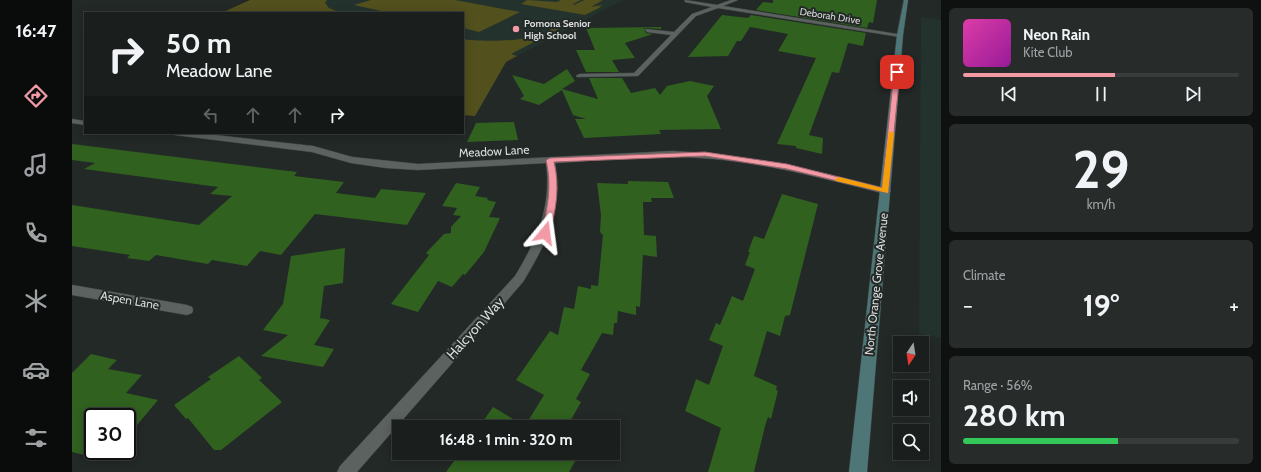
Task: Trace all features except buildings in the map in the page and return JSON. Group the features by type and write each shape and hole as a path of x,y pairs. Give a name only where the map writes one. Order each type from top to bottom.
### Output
{"main road":[{"name":"North Orange Grove Avenue","path":"858,472 900,35 906,0"}],"street":[{"path":"579,76 636,75 694,15 736,0"},
{"name":"Deborah Drive","path":"687,1 900,35"},
{"path":"647,30 674,34"},
{"path":"72,121 84,123"},
{"name":"Meadow Lane","path":"184,134 313,149 351,160 418,168 550,160 705,154 787,166 886,191"},
{"name":"Halcyon Way","path":"346,472 519,279 533,258 545,233 552,209 553,176 550,160"},
{"name":"Aspen Lane","path":"72,290 187,310"}],"shaded area":[{"path":"250,0 327,0 325,3 329,8 339,12 223,12"},
{"name":"Pomona Senior High School","path":"327,0 623,0 517,56 464,44 464,12 339,12 329,8 325,3"},
{"path":"371,0 455,0 520,12 479,32 464,28 464,12 386,12 354,5"},
{"path":"527,0 557,2 561,0 581,0 573,4 574,5 584,0 603,0 591,7 602,5 599,8 585,15 521,4"},
{"path":"921,17 941,20 941,338 919,334"},
{"path":"556,20 570,23 511,54 517,56 506,62 475,116 464,115 464,39 485,41 516,40 543,34 552,28"}],"slow traffic":[{"path":"839,179 886,191 891,133"}],"place":[{"name":"Pomona Senior High School","path":"516,29"}],"route":[{"path":"545,233 552,209 554,193 550,160 672,154 705,154 787,166 886,191 897,72"}]}
